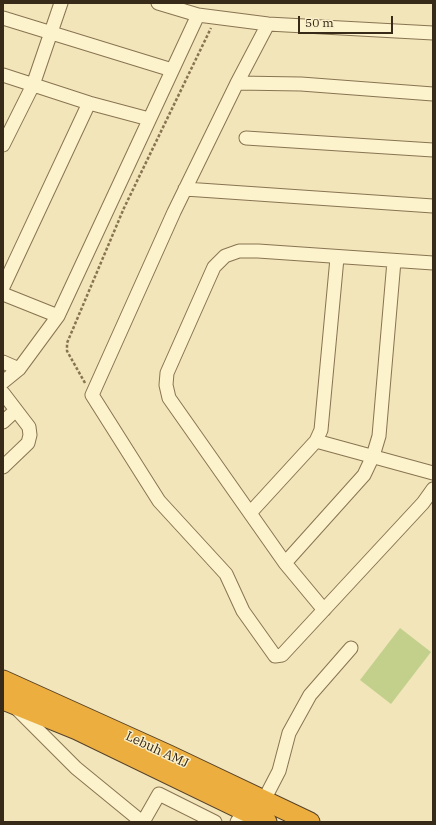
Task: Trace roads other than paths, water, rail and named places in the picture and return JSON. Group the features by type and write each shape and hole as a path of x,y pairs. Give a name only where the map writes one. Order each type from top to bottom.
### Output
{"highway":[{"name":"Lebuh AMJ","path":"3,680 169,755 310,822"},
{"name":"Lebuh AMJ","path":"8,702 77,730 240,816 267,822"}],"street":[{"path":"3,145 33,85 61,3"},
{"path":"158,3 198,15 268,24 433,32"},
{"path":"3,382 19,369 58,316 148,119 198,15"},
{"path":"3,18 172,70"},
{"path":"268,24 185,189 92,395 159,501 226,574 243,610 269,650 275,656 282,655 423,503 433,489"},
{"path":"3,75 89,103 148,119"},
{"path":"237,83 301,84 433,94"},
{"path":"3,287 89,103"},
{"path":"246,138 433,150"},
{"path":"185,189 433,206"},
{"path":"324,610 285,563 169,398 166,385 167,373 214,267 224,256 239,251 258,251 337,258 433,263"},
{"path":"250,513 316,441 321,430 337,258"},
{"path":"285,563 364,475 373,456 379,436 394,261"},
{"path":"3,294 58,316"},
{"path":"3,362 19,369"},
{"path":"3,393 29,427 30,435 28,443 3,467"},
{"path":"3,422 16,410"},
{"path":"316,441 433,473"},
{"path":"264,800 279,771 289,734 310,695 351,648"},
{"path":"8,702 76,768 142,822 159,794 215,822"}]}
